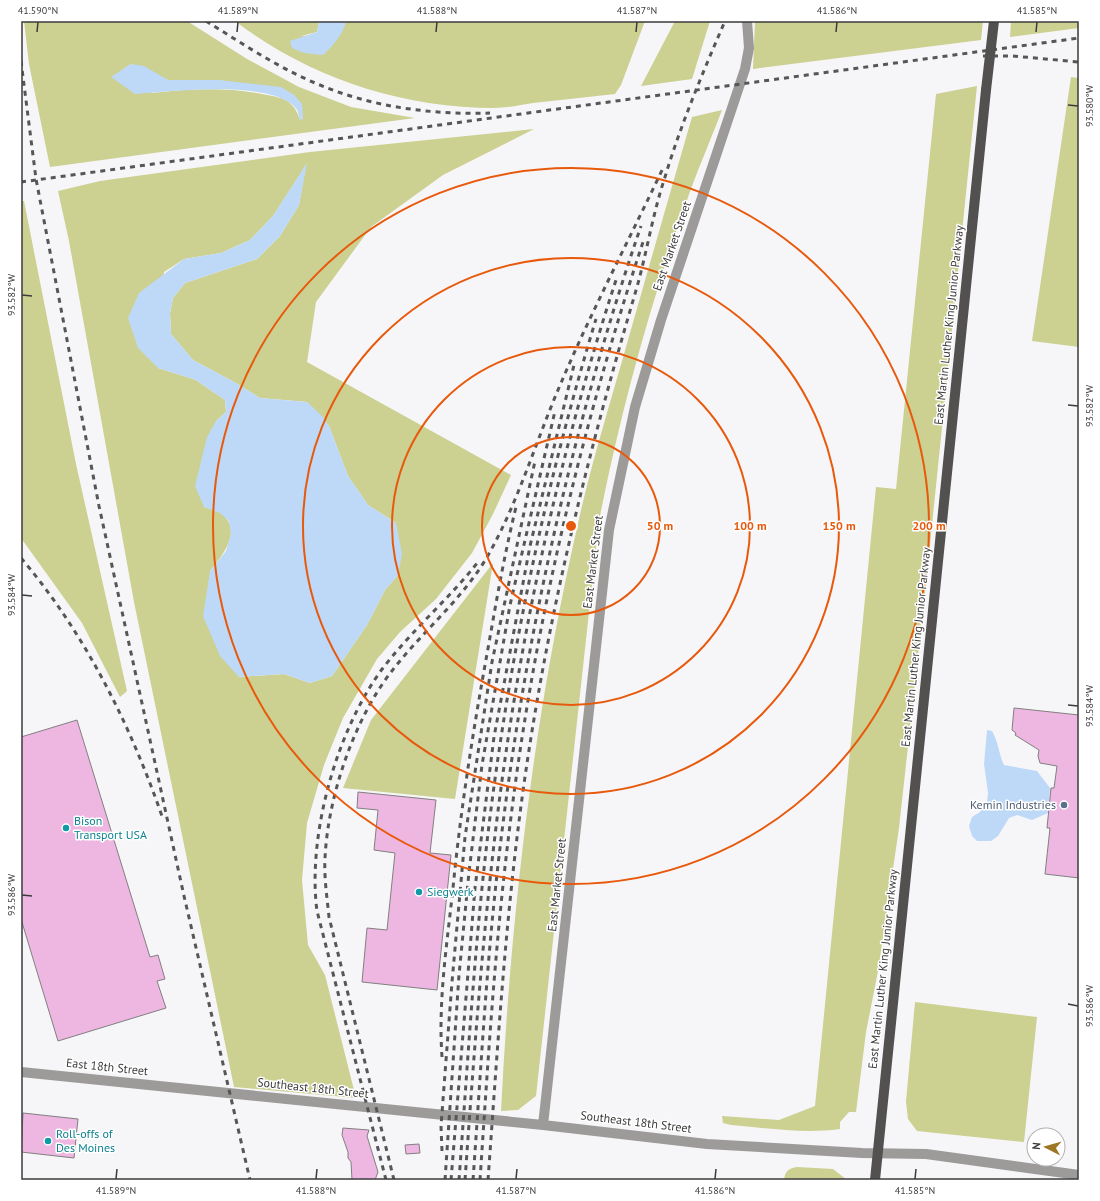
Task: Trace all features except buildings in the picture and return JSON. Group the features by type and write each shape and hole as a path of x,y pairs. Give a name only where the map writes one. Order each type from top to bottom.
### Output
{"main road":[{"name":"East Martin Luther King Junior Parkway","path":"875,1180 994,21"}],"street":[{"name":"East Market Street","path":"543,1124 609,530 635,407 661,320 745,69 749,48 747,21"},
{"name":"East 18th Street","path":"21,1072 190,1088"},
{"name":"Southeast 18th Street","path":"190,1088 543,1124 707,1144 926,1154 1079,1175"}],"green space":[{"path":"24,21 187,21 247,59 299,87 351,107 415,118 50,167 29,64","holes":["131,64 168,80 219,80 294,95 300,120 297,112 291,104 278,97 234,90 180,90 152,93 122,70"]},
{"path":"235,21 319,21 317,32 301,36 341,33 346,21 645,21 621,85 615,94 494,108 459,107 425,102 390,95 357,86 293,58 263,41"},
{"path":"675,21 710,21 692,79 641,86"},
{"path":"755,21 983,21 981,40 753,69"},
{"path":"1011,21 1079,21 1079,28 1010,37"},
{"path":"1071,77 1079,78 1079,347 1032,341"},
{"path":"977,86 927,574 899,828 878,971 866,1032 856,1112 849,1112 840,1122 840,1129 799,1131 731,1125 723,1123 722,1116 779,1120 815,1106 876,487 896,489 936,94"},
{"path":"722,110 689,194 659,283 636,362 607,481 599,521 536,1096 518,1110 501,1111 511,962 527,814 549,666 579,519 601,433 692,117"},
{"path":"534,129 443,175 371,227 316,302 307,362 511,475 493,514 472,553 436,599 400,632 377,659 343,718 324,765 307,823 302,880 308,945 325,975 356,1098 234,1087 134,602 69,241 58,191 100,181 310,152","holes":["306,165 299,205 280,236 257,259 185,283 173,298 170,313 171,334 193,360 260,398 307,402 329,426 348,476 368,505 396,523 398,575 385,590 367,625 332,676 310,683 284,674 239,677 210,571 225,551 231,536 231,528 228,521 222,514 204,507 216,421 226,412 225,400 196,380 158,368 164,272 184,259 221,253 250,240 273,216"]},
{"path":"21,201 24,201 76,464 127,691 120,697 82,623 21,538"},
{"path":"493,563 455,799 343,788 371,720"},
{"path":"915,1002 1037,1017 1024,1142 917,1131 908,1119 906,1102"},
{"path":"797,1167 833,1169 847,1180 784,1180 785,1174 788,1170"}],"water":[{"path":"319,21 346,21 345,26 334,44 323,55 304,53 292,48 290,41 317,32"},
{"path":"131,64 144,66 168,80 219,80 281,87 294,95 302,104 303,119 300,120 298,111 287,101 269,94 222,89 135,94 111,77"},
{"path":"307,163 299,205 280,236 257,259 185,283 173,298 170,313 171,334 193,360 260,398 307,402 323,417 329,426 348,476 368,505 396,523 402,554 398,575 385,590 367,625 332,676 310,683 284,674 239,677 220,656 203,616 210,571 226,551 231,534 229,521 220,513 204,507 195,486 207,437 216,421 226,412 225,400 196,380 158,368 138,348 128,318 139,293 184,259 221,253 250,240 273,216"},
{"path":"987,730 992,731 994,735 1004,765 1037,771 1050,788 1048,813 1032,820 1017,815 1009,818 998,836 991,841 977,841 972,836 969,826 972,817 980,812 987,802 988,793 984,764"}],"railway":[{"path":"206,21 276,64 305,79 340,93 382,104 425,111 447,113 490,113"},
{"path":"488,1180 503,975 519,821 536,709 559,587 603,406 637,287 661,191 685,118 725,21"},
{"path":"21,182 1079,38"},
{"path":"983,56 1013,56 1079,62"},
{"path":"21,61 36,179 99,506 184,896 250,1180"},
{"path":"394,1180 329,917 325,880 325,858 327,834 338,783 356,732 381,687 395,667 458,597 470,582 491,550 511,509 552,404 573,356 598,301 664,166"},
{"path":"473,1180 491,929 505,809 517,724 549,555 569,472 591,389 641,226"},
{"path":"480,1180 492,1002 500,914 510,825 532,676 546,602 580,456 621,311 644,239"},
{"path":"465,1180 489,886 503,772 514,701 541,558 558,486 595,346 617,277"},
{"path":"459,1180 480,907 490,817 509,691 532,565 546,503 578,380 596,319"},
{"path":"451,1180 475,888 494,737 530,546 574,365"},
{"path":"445,1180 459,975 469,872 482,765 510,605 555,411"},
{"path":"442,1151 441,1126 465,837 492,662 535,461"},
{"path":"442,1057 442,994 456,857 468,766 495,609 516,507"},
{"path":"21,558 66,617 104,682 121,715 163,819"},
{"path":"386,1180 317,911 315,881 321,817 339,752 352,721 367,693 394,654 467,576 478,562"}],"place":[{"name":"Kemin Industries","path":"1064,805"},
{"name":"Bison Transport USA","path":"66,828"},
{"name":"Siegwerk","path":"419,892"},
{"name":"Roll-offs of Des Moines","path":"48,1141"}]}
